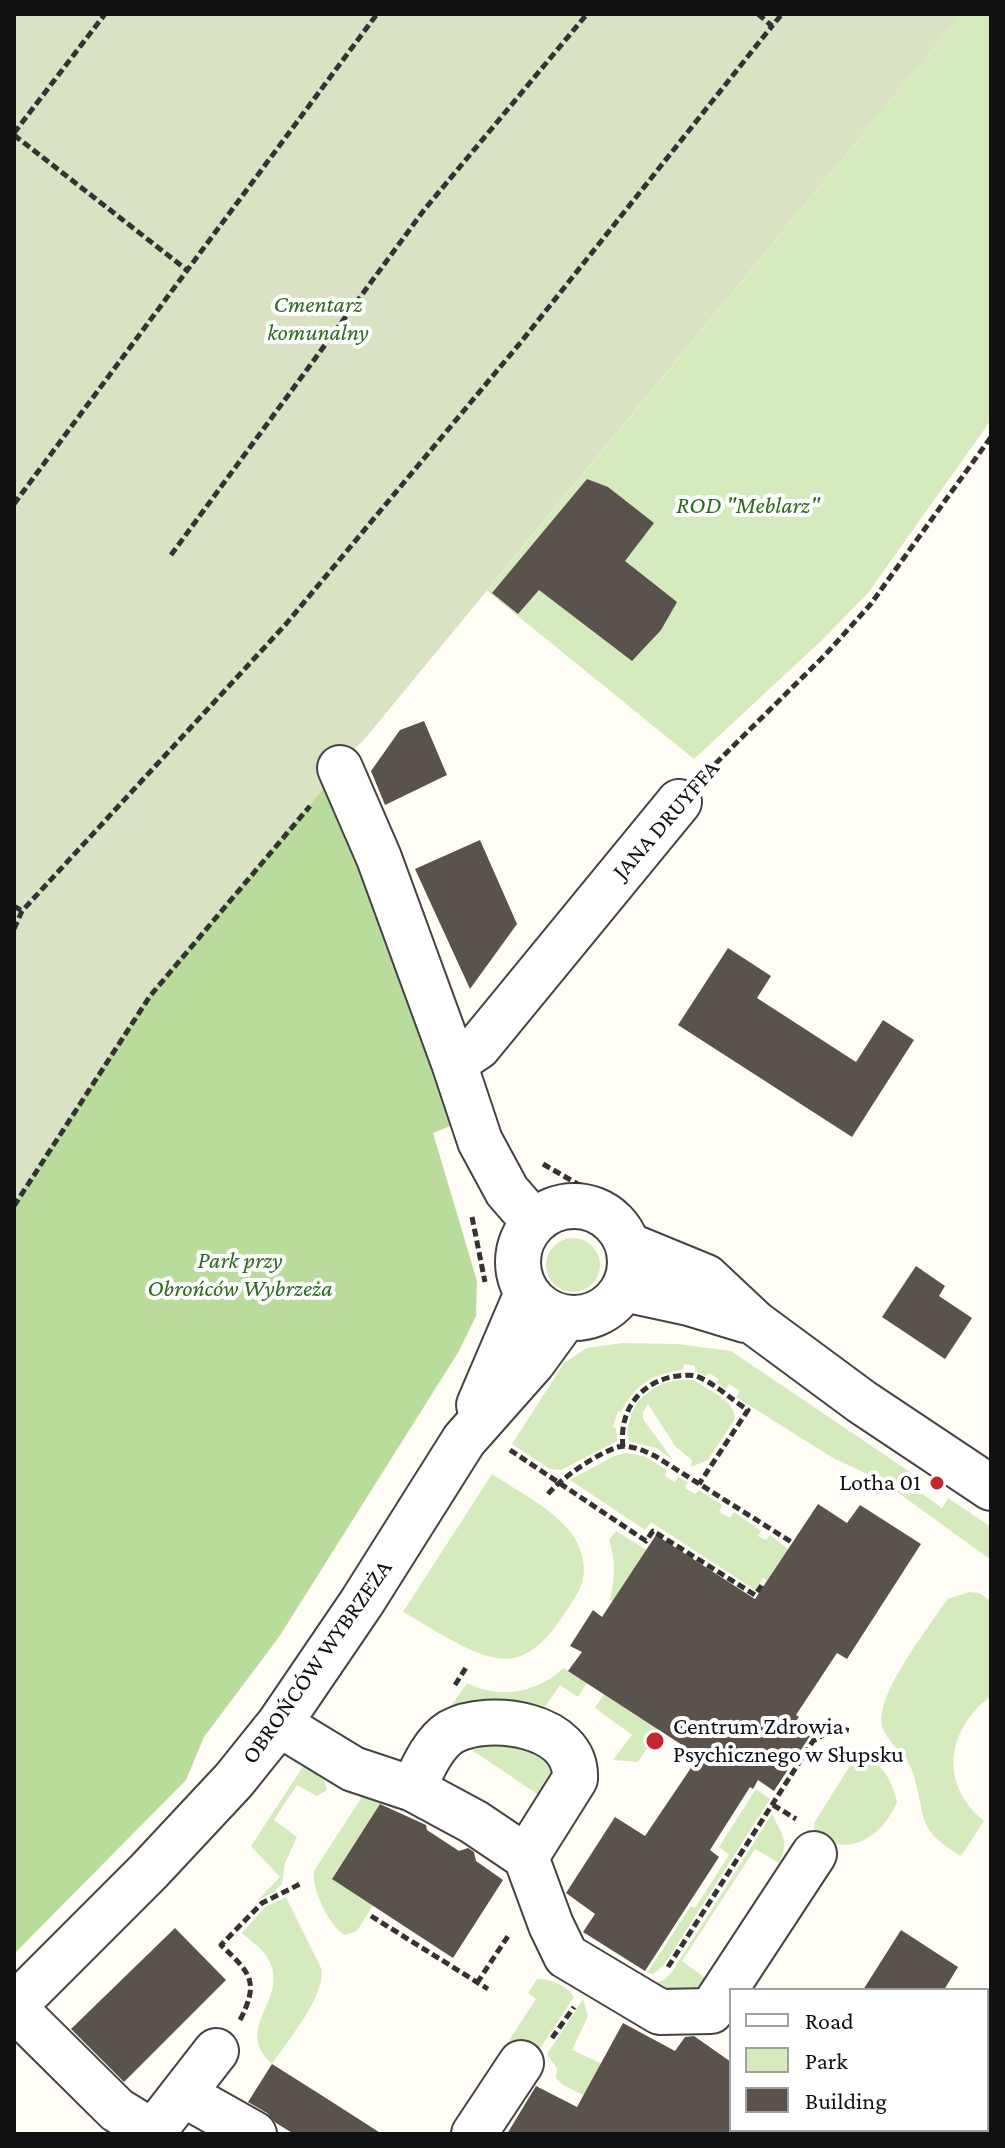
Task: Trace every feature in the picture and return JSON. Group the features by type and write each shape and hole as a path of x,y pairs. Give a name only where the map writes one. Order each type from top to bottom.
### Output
{"street":[{"path":"340,768 379,858 480,1141 507,1191 534,1222"},
{"name":"JANA DRUYFFA","path":"454,1063 478,1047 679,802"},
{"path":"568,1206 587,1208 605,1215 618,1228 628,1245 630,1260 624,1289 613,1303 599,1313 582,1318 565,1318 536,1305 519,1275 518,1257 523,1238 534,1222 568,1206"},
{"path":"628,1245 706,1277 755,1323 862,1402 991,1488"},
{"path":"624,1289 689,1303 755,1323"},
{"name":"OBROŃCÓW WYBRZEŻA","path":"482,1441 527,1293"},
{"name":"OBROŃCÓW WYBRZEŻA","path":"14,2007 160,1860 234,1780 279,1724 362,1602 482,1441 565,1318"},
{"path":"279,1724 353,1769 413,1789 474,1822 526,1857 566,1956 660,2012 711,2011 808,1838"},
{"path":"413,1789 427,1760 447,1734 465,1726 510,1724 547,1733 560,1741 570,1753 576,1766 575,1779 526,1857"},
{"path":"14,2007 117,2110 153,2132 216,2051"},
{"path":"474,2134 521,2063"},
{"path":"183,2094 254,2134"}],"path":[{"path":"105,14 14,134 187,270"},
{"path":"14,504 377,14"},
{"path":"171,555 424,210 587,14"},
{"path":"758,14 772,26"},
{"path":"14,929 22,911 286,624 521,342 782,14"},
{"name":"JANA DRUYFFA","path":"679,802 722,755 826,654 870,605 991,437"},
{"path":"14,1206 150,996 313,802"},
{"path":"14,906 22,911"},
{"path":"623,1447 622,1427 636,1396 656,1382 683,1375 697,1376 748,1410 699,1484"},
{"path":"482,1441 558,1481 646,1541 653,1531 755,1595 764,1582"},
{"path":"548,1494 558,1481 623,1447 655,1456 793,1543"},
{"path":"460,1677 467,1666"},
{"path":"521,2063 529,2066 537,2060 613,1984 640,1977 650,1980 666,1970 818,1736 836,1728 852,1731"},
{"path":"773,1805 808,1838"},
{"path":"216,2051 239,2021 251,1994 252,1983 247,1971 221,1945 262,1903 300,1884"},
{"path":"371,1916 488,1989"}],"green space":[{"name":"Cmentarz komunalny","path":"14,14 962,14 363,741 327,774 322,790 148,996 14,1204"},
{"name":"ROD \"Meblarz\"","path":"962,14 991,14 991,420 868,593 694,759 487,591"},
{"name":"Park przy Obrońców Wybrzeża","path":"327,774 443,1097 450,1126 433,1133 477,1281 476,1316 459,1351 279,1637 204,1737 186,1780 14,1954 14,1204 148,996 322,790"},
{"path":"573,1238 592,1246 600,1265 592,1284 573,1292 554,1284 546,1265 554,1246"},
{"path":"623,1343 677,1344 731,1351 916,1476 910,1485 942,1508 948,1498 991,1527 991,1560 882,1481 833,1458 736,1397 740,1391 729,1384 726,1389 716,1383 719,1379 709,1373 705,1376 695,1371 695,1366 684,1364 683,1370 646,1382 632,1394 621,1412 618,1411 613,1427 616,1428 617,1441 561,1470 550,1469 512,1444 564,1363 587,1348"},
{"path":"693,1380 720,1396 734,1412 735,1419 708,1460 691,1467 692,1460 675,1446 648,1404 643,1419 673,1460 656,1448 629,1441 627,1432 631,1416 647,1393 673,1381"},
{"path":"626,1453 644,1456 667,1470 665,1476 675,1482 678,1477 688,1482 685,1488 695,1494 699,1490 722,1505 719,1512 730,1518 734,1512 761,1531 758,1536 766,1540 770,1535 788,1549 767,1581 763,1578 755,1590 651,1522 645,1530 570,1480 614,1456"},
{"path":"492,1474 536,1502 566,1527 579,1546 584,1568 579,1591 554,1629 529,1652 508,1659 473,1651 403,1612"},
{"path":"616,1531 647,1550 612,1602 614,1563 609,1540"},
{"path":"969,1592 979,1593 991,1601 991,1696 965,1725 954,1757 960,1791 984,1821 961,1856 930,1831 912,1769 887,1737 881,1719 891,1686 941,1608 948,1599"},
{"path":"564,1668 587,1683 578,1697 560,1685 536,1720 449,1709 467,1683 492,1691 517,1691 542,1683"},
{"path":"604,1694 659,1730 638,1762 613,1760 632,1735 595,1708"},
{"path":"457,1740 529,1740 554,1767 546,1800"},
{"path":"860,1756 880,1766 897,1802 883,1825 864,1840 852,1844 828,1842 815,1835 814,1823 853,1761"},
{"path":"304,1765 324,1780 327,1790 317,1796 297,1785 274,1820 297,1837 285,1863 282,1884 258,1900 280,1877 251,1846"},
{"path":"369,1786 402,1801 396,1810 382,1802 332,1878 373,1905 357,1931 345,1935 333,1924 323,1907 315,1887 314,1871"},
{"path":"756,1789 770,1799 664,1965 653,1974 647,1973 729,1855 719,1847"},
{"path":"772,1814 784,1843 779,1863 755,1849 682,1961 708,1980 681,1993 652,1985 672,1972"},
{"path":"286,1897 321,1968 321,1979 312,2004 272,2064 261,2050 258,2036 273,1984 272,1969 263,1951 242,1933 265,1907"},
{"path":"537,1979 558,1984 574,1997 537,2053 515,2040 453,2134 448,2134 536,1999 528,1993"},
{"path":"583,1999 588,2016 572,2050 651,2086 662,2134 563,2085 556,2078 557,2069 547,2054"}],"building":[{"path":"587,479 608,487 654,523 625,561 677,602 661,630 632,661 539,590 518,614 492,593"},
{"path":"424,721 447,775 385,805 371,771 400,730"},
{"path":"480,840 517,924 470,989 415,869"},
{"path":"728,948 771,976 757,998 856,1062 883,1020 914,1040 852,1137 678,1025"},
{"path":"916,1266 945,1286 939,1296 972,1318 945,1359 882,1317"},
{"path":"818,1504 847,1523 860,1505 921,1544 847,1659 837,1653 796,1715 799,1717 792,1726 810,1736 774,1791 758,1780 753,1789 750,1787 710,1850 719,1857 645,1971 583,1932 595,1914 566,1893 615,1817 645,1836 699,1756 568,1671 582,1652 570,1646 593,1610 602,1617 656,1535 755,1599"},
{"path":"380,1804 426,1825 427,1830 459,1851 468,1848 474,1852 476,1861 503,1880 453,1958 332,1879"},
{"path":"175,1928 226,1980 124,2082 71,2029"},
{"path":"901,1930 958,1967 945,1988 864,1988"},
{"path":"623,2023 675,2051 685,2037 694,2036 729,2061 731,2134 507,2134 536,2086 577,2107"},
{"path":"272,2064 382,2134 294,2134 276,2123 267,2113 248,2102"}],"place":[{"name":"Lotha 01","path":"937,1483"},
{"name":"Centrum Zdrowia Psychicznego w Słupsku","path":"655,1741"}]}
